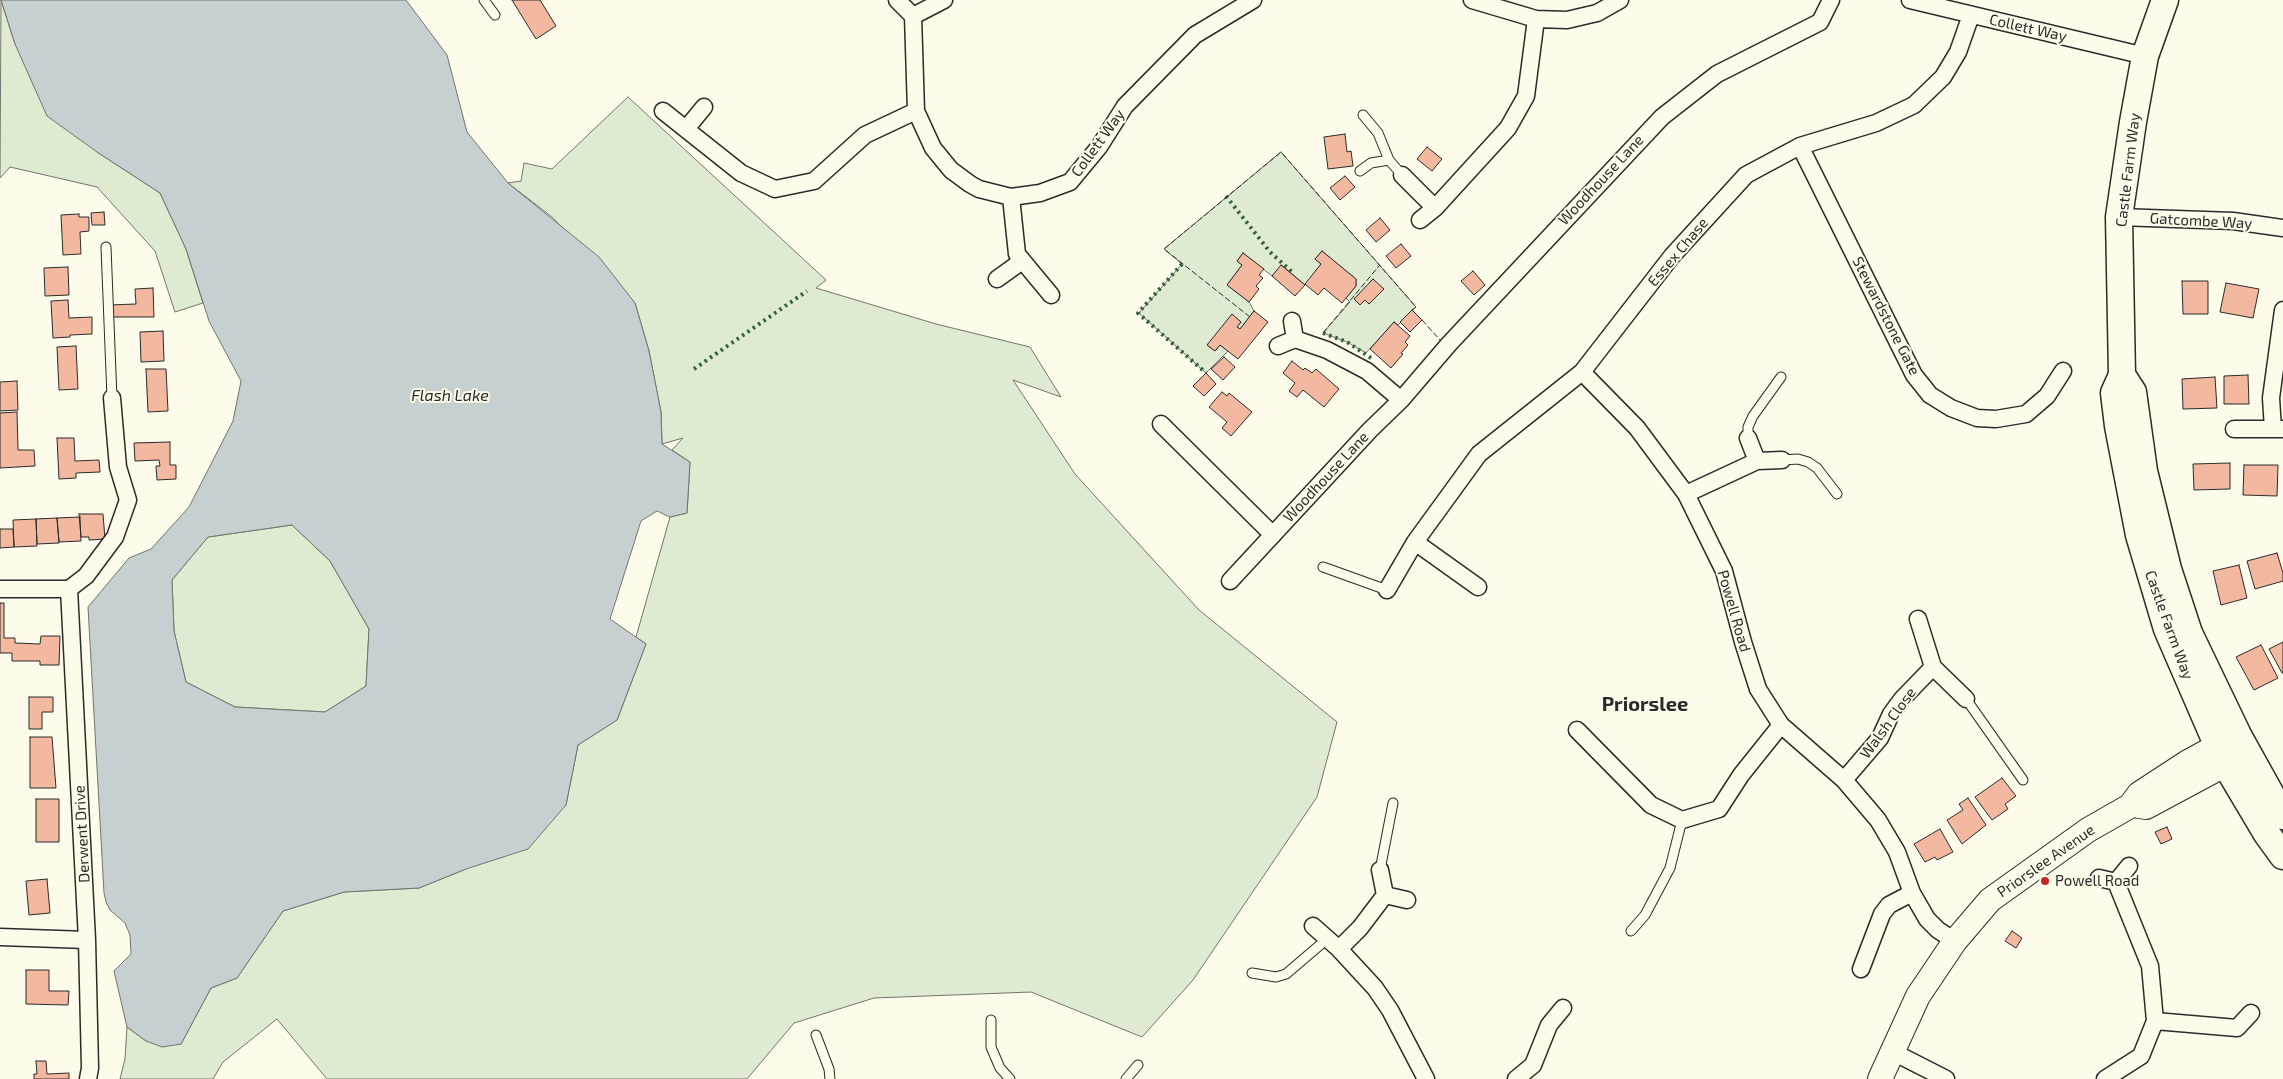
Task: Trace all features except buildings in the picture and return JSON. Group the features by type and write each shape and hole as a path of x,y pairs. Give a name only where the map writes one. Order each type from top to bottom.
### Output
{"main road":[{"name":"Castle Farm Way","path":"2165,0 2145,56 2132,122 2119,217 2122,375 2133,392 2144,471 2177,599 2232,750 2267,834 2283,856"},
{"name":"Castle Farm Way","path":"2232,750 2283,816"}],"street":[{"path":"897,0 912,16 944,0"},
{"name":"Collett Way","path":"912,16 916,111 933,148 950,170 979,189 1011,198 1040,193 1070,182 1099,147 1125,106 1195,35 1252,0"},
{"path":"1472,0 1536,19 1567,20 1597,13 1620,0"},
{"name":"Woodhouse Lane","path":"1230,581 1370,430 1401,400 1444,350 1662,117 1717,74 1820,22 1831,0"},
{"name":"Collett Way","path":"1910,0 2145,56"},
{"name":"Essex Chase","path":"1387,590 1415,542 1479,454 1582,372 1672,256 1746,175 1800,146 1876,123 1914,105 1942,77 1958,52 1971,14"},
{"path":"1420,220 1435,208 1508,128 1526,96 1536,19"},
{"path":"686,129 704,107"},
{"path":"663,111 741,173 775,189 814,181 865,135 916,111"},
{"name":"Stewardstone Gate","path":"1800,146 1914,375 1930,395 1951,408 1977,418 1996,419 2026,414 2047,396 2063,370"},
{"path":"1402,175 1435,208"},
{"path":"1011,198 1017,254 1051,294"},
{"name":"Gatcombe Way","path":"2119,217 2233,221 2283,228"},
{"path":"997,279 1022,261"},
{"path":"2234,429 2278,429 2271,398 2283,310"},
{"path":"1292,321 1296,339"},
{"path":"1278,346 1296,339 1327,350 1367,371 1401,400"},
{"name":"Powell Road","path":"1582,372 1637,428 1686,494 1724,570 1743,642 1758,689 1782,725 1844,780 1882,828 1897,852 1912,892 1927,919 1938,930 1955,941"},
{"path":"0,589 69,589 86,576 115,537 128,500 118,467 112,398"},
{"name":"Woodhouse Lane","path":"1161,424 1273,535"},
{"path":"1748,438 1757,461"},
{"path":"1686,494 1757,461 1782,460"},
{"path":"1415,542 1478,587"},
{"name":"Derwent Drive","path":"69,589 87,940 90,1068 88,1079"},
{"path":"1918,619 1933,667 1966,699"},
{"name":"Walsh Close","path":"1844,780 1880,738 1891,714 1902,699 1933,667"},
{"path":"1577,730 1650,805 1682,820 1719,809 1741,775 1782,725"},
{"name":"Priorslee Avenue","path":"1880,1079 1918,996 1955,941 1990,900 2088,830 2130,806 2146,807 2232,750"},
{"path":"2116,882 2129,866"},
{"path":"1333,944 1360,928 1385,895 1380,870"},
{"path":"2099,878 2116,882"},
{"path":"2106,1079 2141,1056 2155,1021 2150,966 2116,882"},
{"path":"1860,969 1882,914 1889,905 1912,892"},
{"path":"1385,895 1407,900"},
{"path":"1313,926 1375,988 1390,1010 1426,1079"},
{"path":"0,937 87,940"},
{"path":"1516,1079 1533,1065 1549,1026 1563,1008"},
{"path":"2155,1021 2237,1028 2251,1013"},
{"path":"1893,1052 1946,1079"}],"lane":[{"path":"484,0 495,15"},
{"path":"1363,115 1378,133 1389,160 1402,175"},
{"path":"1360,171 1371,163 1389,160"},
{"path":"106,247 112,398"},
{"path":"1748,438 1748,427 1753,416 1781,377"},
{"path":"1782,460 1798,459 1808,462 1817,468 1837,494"},
{"path":"1323,567 1387,590"},
{"path":"1966,699 2023,780"},
{"path":"1380,870 1393,803"},
{"path":"1632,931 1645,915 1670,868 1682,820"},
{"path":"1252,973 1276,977 1286,974 1333,944"},
{"path":"991,1020 991,1047 1000,1068 1010,1079"},
{"path":"816,1036 829,1069 830,1079"},
{"path":"1126,1079 1138,1065"}],"green space":[{"path":"1,0 15,44 97,152 160,193 186,249 203,303 175,312 155,251 97,187 10,167 0,178"},
{"path":"628,97 826,280 816,288 936,324 1030,347 1061,397 1013,380 1075,474 1199,610 1337,722 1317,797 1193,980 1142,1037 1031,992 874,998 794,1023 747,1079 327,1079 277,1019 223,1062 213,1079 120,1079 125,1059 127,1027 146,1041 181,1044 211,988 237,978 283,911 344,892 419,888 466,869 566,805 578,745 617,720 646,644 636,637 670,517 687,513 690,462 672,450 683,438 662,444 661,412 649,351 635,303 552,217 508,183 521,181 524,163 552,169"},
{"path":"1281,152 1416,307 1398,325 1394,322 1366,353 1347,342 1323,333 1350,302 1346,298 1356,286 1356,279 1322,251 1315,259 1321,264 1305,285 1282,265 1272,276 1243,253 1237,261 1242,265 1227,285 1249,302 1254,311 1240,329 1237,327 1241,322 1232,315 1208,346 1215,351 1220,345 1228,351 1206,373 1139,313 1182,264 1164,249"},
{"path":"292,525 330,561 369,629 366,686 325,712 235,707 186,682 174,631 172,580 208,537"}],"water":[{"name":"Flash Lake","path":"1,0 406,0 447,55 467,132 508,183 599,257 635,303 649,351 661,412 662,444 690,462 687,513 670,517 657,511 641,521 610,619 646,644 617,720 578,745 566,805 528,849 466,869 419,888 344,892 283,911 237,978 211,988 181,1044 162,1047 146,1041 127,1027 114,971 131,954 130,935 125,923 110,910 104,893 88,607 129,558 151,549 189,507 233,421 241,381 209,321 186,249 160,193 97,152 47,116 15,44","holes":["292,525 330,561 369,629 366,686 325,712 235,707 186,682 174,631 172,580 208,537"]}],"hedge":[{"path":"1226,196 1270,252 1292,272"},
{"path":"1182,264 1138,313 1206,373"},
{"path":"694,369 807,291"},
{"path":"1323,333 1347,342 1371,358"}],"fence":[{"path":"1250,317 1164,249 1281,152 1416,307 1412,310"},
{"path":"1323,333 1379,266"},
{"path":"1422,320 1440,340"}],"place":[{"name":"Powell Road","path":"2045,881"}],"district":[{"name":"Priorslee","path":"1645,704"}]}
